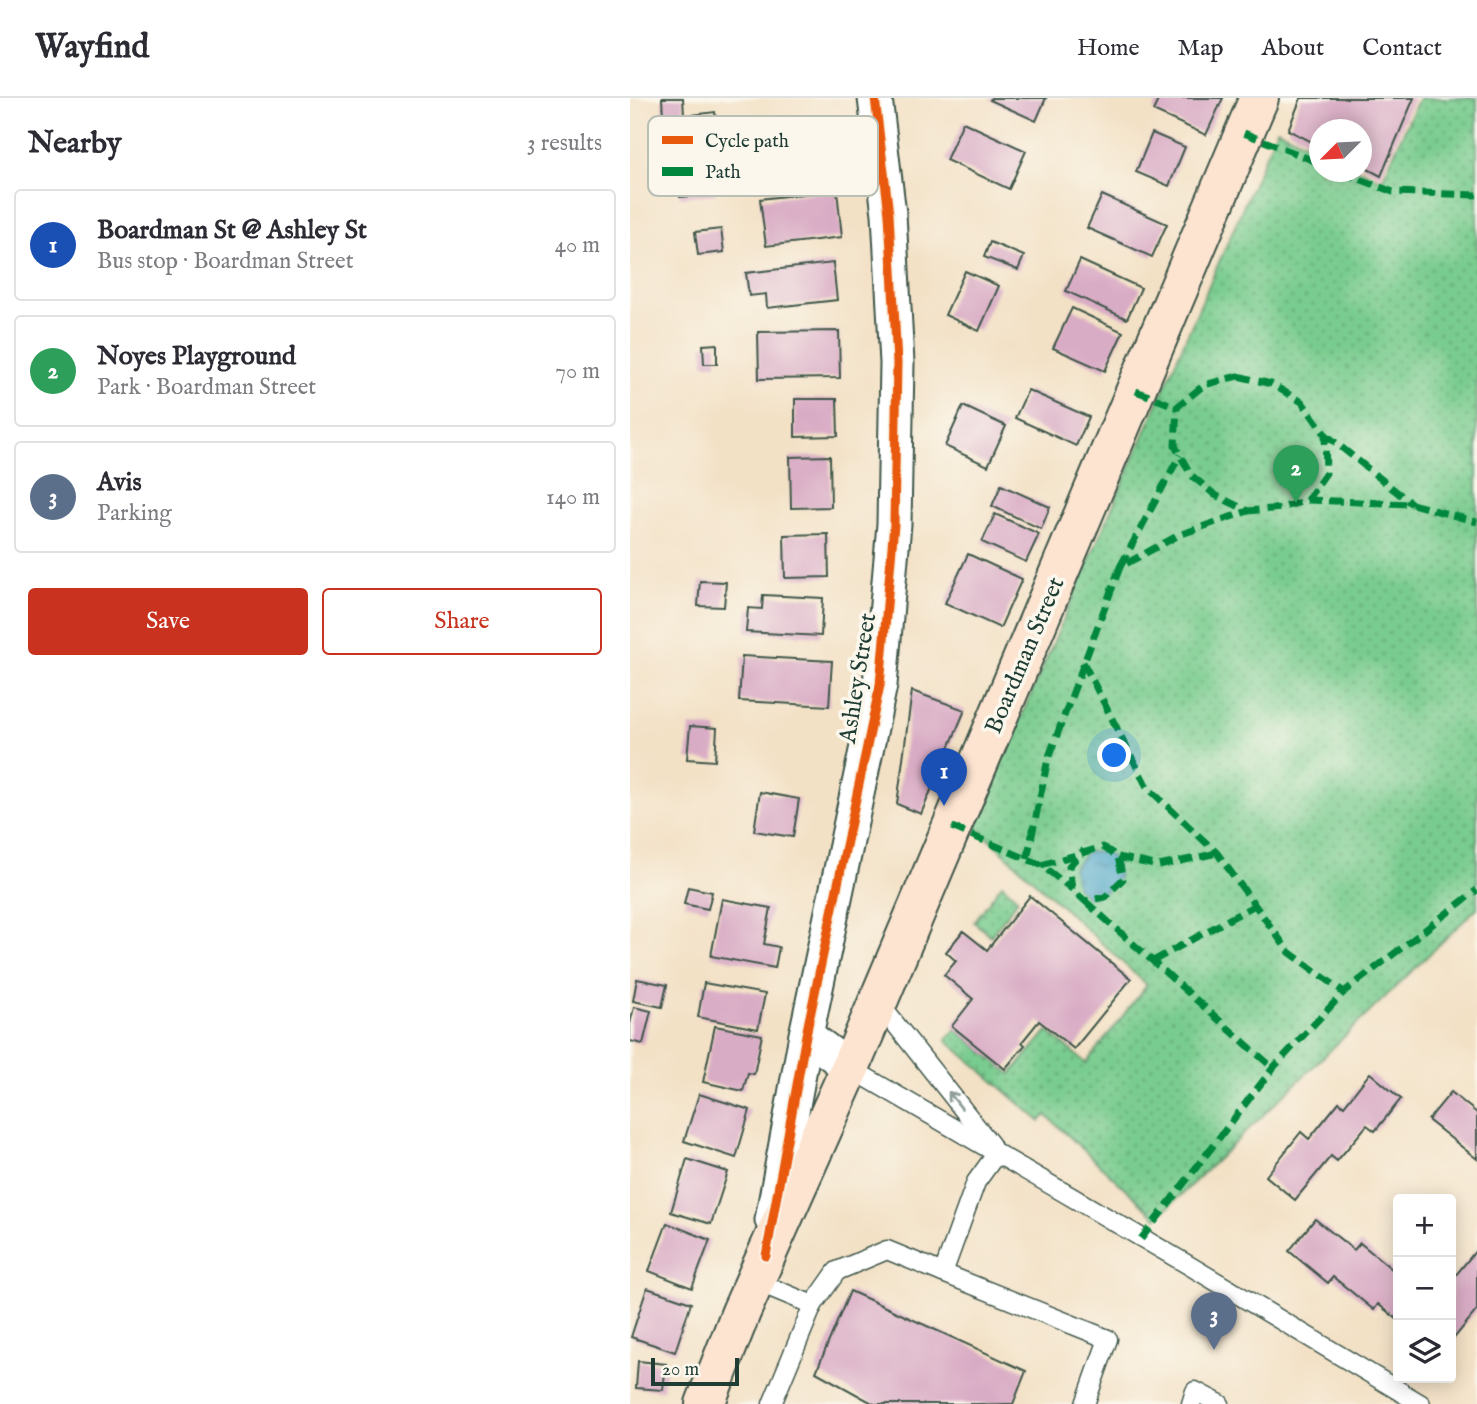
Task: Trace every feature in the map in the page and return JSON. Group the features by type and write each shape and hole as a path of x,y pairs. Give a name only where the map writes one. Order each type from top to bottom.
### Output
{"main road":[{"name":"Boardman Street","path":"705,1404 761,1268 850,1068 1259,98"}],"street":[{"name":"Ashley Street","path":"875,98 877,116"},
{"name":"Ashley Street","path":"761,1268 806,1035 880,685 894,524 897,363 889,214 878,123"},
{"path":"806,1035 850,1068"}],"lane":[{"path":"877,1001 998,1153"},
{"path":"850,1068 1421,1404"},
{"path":"943,1273 976,1182 998,1153"},
{"path":"772,1404 813,1305 837,1271 887,1250 1108,1339 1085,1404"},
{"path":"761,1268 813,1305"},
{"path":"1191,1404 1195,1391 1220,1404"}],"green space":[{"path":"1419,98 1477,98 1477,908 1157,1218 1046,1115 1040,1121 946,1040 956,1029 1011,1074 1047,1031 1086,1063 1147,985 974,825 1277,129 1309,145 1309,182 1372,182 1372,175 1382,180"},
{"path":"1002,884 1018,899 991,936 974,922"}],"water":[{"path":"1103,851 1115,860 1119,878 1103,893 1087,897 1077,887 1073,868 1086,853"}],"building":[{"path":"662,98 683,98 684,115 663,116"},
{"path":"1046,98 1036,121 990,100"},
{"path":"1159,98 1223,98 1206,135 1153,111"},
{"path":"1301,98 1414,98 1381,176 1372,171 1372,119 1309,119 1309,140 1288,130"},
{"path":"715,112 716,116 691,116"},
{"path":"963,122 1026,151 1009,189 946,160"},
{"path":"1152,133 1185,147 1169,186 1136,172"},
{"path":"1102,195 1167,224 1152,257 1087,228"},
{"path":"838,196 842,237 766,246 760,199"},
{"path":"721,229 724,252 698,255 695,232"},
{"path":"990,242 1024,256 1018,270 984,257"},
{"path":"1080,260 1141,288 1127,319 1066,291"},
{"path":"833,263 837,300 767,308 766,294 749,296 746,273"},
{"path":"965,271 999,286 979,331 945,315"},
{"path":"1072,308 1123,332 1105,371 1053,348"},
{"path":"839,331 840,378 759,379 758,332"},
{"path":"717,344 717,364 704,364 703,345"},
{"path":"1028,390 1089,417 1076,446 1015,418"},
{"path":"795,399 837,399 838,436 795,437"},
{"path":"963,406 1006,426 988,466 945,446"},
{"path":"830,456 831,507 791,508 790,457"},
{"path":"1001,485 1050,507 1041,529 992,506"},
{"path":"995,514 1039,534 1026,562 982,542"},
{"path":"828,534 829,577 785,578 784,535"},
{"path":"968,554 1022,579 1000,628 945,603"},
{"path":"700,581 726,582 724,607 698,606"},
{"path":"763,595 823,598 821,636 746,632 748,608 762,609"},
{"path":"742,656 832,661 829,706 739,701"},
{"path":"912,691 965,710 921,814 897,804"},
{"path":"690,726 717,728 715,761 687,759"},
{"path":"760,792 799,799 793,837 754,831"},
{"path":"688,887 712,892 708,909 684,904"},
{"path":"1030,896 1131,979 1074,1049 1039,1021 1022,1042 1025,1045 1005,1069 952,1026 973,999 944,975 956,961 946,952 963,931 987,950"},
{"path":"722,899 771,908 764,944 779,947 775,968 711,956"},
{"path":"637,979 667,985 662,1007 633,1001"},
{"path":"704,983 765,994 758,1029 698,1017"},
{"path":"634,1007 651,1011 643,1044 630,1041"},
{"path":"715,1026 762,1035 754,1074 748,1073 743,1091 703,1082"},
{"path":"1370,1073 1401,1099 1375,1131 1367,1125 1337,1161 1331,1156 1295,1200 1266,1176 1301,1132 1309,1139 1339,1102 1344,1106"},
{"path":"1451,1092 1477,1113 1477,1159 1428,1120"},
{"path":"699,1094 750,1110 736,1158 684,1141"},
{"path":"687,1159 728,1172 711,1224 671,1212"},
{"path":"1315,1219 1354,1250 1360,1243 1393,1270 1393,1316 1378,1304 1374,1310 1333,1277 1328,1283 1289,1251"},
{"path":"667,1223 710,1240 692,1288 649,1271"},
{"path":"1477,1249 1477,1310 1456,1336 1456,1320 1456,1275"},
{"path":"647,1288 691,1303 675,1352 631,1337"},
{"path":"850,1291 1026,1371 1013,1404 874,1404 816,1372"},
{"path":"638,1361 666,1364 663,1390 636,1388"}],"marked path":[{"path":"1244,133 1309,159"},
{"path":"1367,182 1393,192 1477,195"},
{"path":"1238,376 1271,384 1302,402 1325,434 1326,473 1307,500 1281,508 1248,511 1215,495 1191,475 1175,446 1177,407 1204,385 1238,376"},
{"path":"1136,391 1177,407"},
{"path":"1325,434 1412,504"},
{"path":"1120,567 1180,455"},
{"path":"1307,500 1412,504 1477,522"},
{"path":"1027,859 1048,759 1120,567 1179,535 1248,511"},
{"path":"1083,662 1147,787 1217,853 1289,952 1344,992"},
{"path":"952,827 1041,865 1072,889"},
{"path":"1041,865 1103,847 1118,857 1123,879 1105,897 1085,901 1072,889 1069,866 1084,850"},
{"path":"1118,857 1159,866 1217,853"},
{"path":"1141,1239 1273,1068 1344,992 1477,890"},
{"path":"1085,901 1273,1068"},
{"path":"1153,961 1255,905"}],"cycle path":[{"path":"875,98 877,116"},
{"path":"766,1256 806,1035 880,685 894,524 897,363 889,214 878,123"}],"place":[{"name":"Noyes Playground","path":"1296,503"},
{"name":"Boardman St @ Ashley St","path":"944,806"},
{"name":"Avis","path":"1214,1350"}]}
